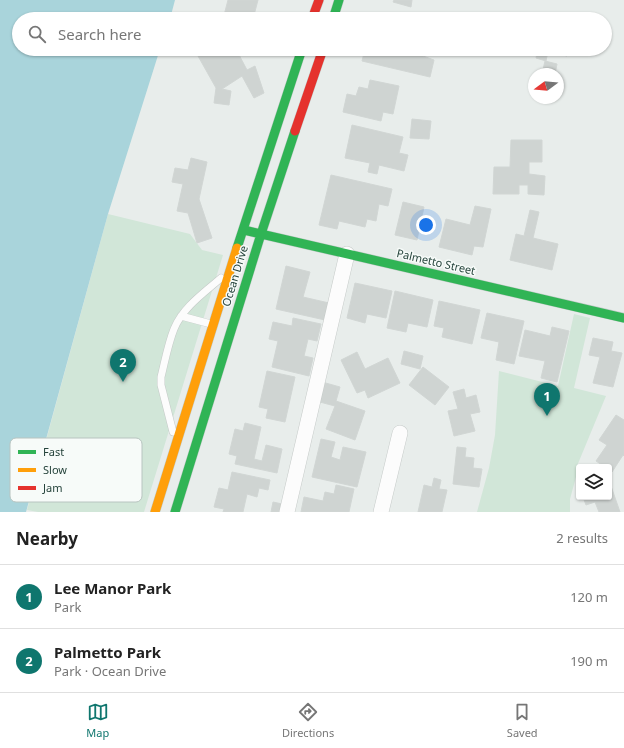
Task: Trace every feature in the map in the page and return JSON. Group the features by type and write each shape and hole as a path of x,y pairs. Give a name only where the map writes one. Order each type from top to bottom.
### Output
{"main road":[{"path":"315,12 319,0"},
{"path":"335,12 339,0"},
{"name":"Ocean Drive","path":"175,512 218,341 213,325 243,230 280,148 303,78 302,56"},
{"name":"Ocean Drive","path":"155,512 176,444 261,234 280,148 303,78 318,56"},
{"name":"Palmetto Street","path":"243,230 624,318"}],"street":[{"path":"287,512 347,254"},
{"path":"381,512 400,433"}],"lane":[{"path":"176,444 161,385 161,377 175,328 181,316 190,305 230,270"},
{"path":"181,316 213,325"}],"green space":[{"path":"108,214 190,234 202,250 223,255 144,512 38,512 27,510 29,502 142,502 142,438 47,438"},
{"path":"574,314 590,318 574,388 606,396 578,464 576,464 576,477 570,499 570,512 477,512 489,468 495,435 499,371 558,386"}],"water":[{"path":"0,0 175,0 172,12 12,12 12,56 158,56 108,214 46,438 10,438 10,502 29,502 26,512 0,512"}],"building":[{"path":"228,0 258,0 255,12 225,12"},
{"path":"394,0 412,0 411,7 393,2"},
{"path":"198,56 240,56 247,70 255,66 264,93 254,98 242,76 222,89 231,91 229,105 214,103 216,88"},
{"path":"363,56 423,56 434,60 430,77 362,61"},
{"path":"536,56 547,56 546,61 536,58"},
{"path":"545,61 557,64 556,68 543,68"},
{"path":"370,80 399,86 393,114 383,112 381,121 343,112 347,94 356,96 359,87 368,89"},
{"path":"412,119 431,121 429,139 410,138"},
{"path":"352,125 403,137 399,153 408,155 404,171 379,165 377,174 368,172 370,163 345,158"},
{"path":"511,140 542,140 542,162 529,162 529,174 545,176 544,195 528,194 528,185 519,185 519,194 493,194 494,167 510,167"},
{"path":"191,158 207,162 199,199 212,238 197,243 188,213 177,211 183,184 172,182 175,168 188,170"},
{"path":"331,175 392,189 388,206 379,204 376,221 367,219 365,227 339,221 337,229 319,225"},
{"path":"403,202 424,207 417,240 395,235"},
{"path":"475,206 491,209 483,247 474,246 472,255 439,247 446,219 470,225"},
{"path":"530,210 539,212 533,238 558,244 552,270 510,260 516,234 524,236"},
{"path":"286,266 310,272 303,297 329,303 325,320 276,309"},
{"path":"355,283 392,291 386,318 367,314 365,323 347,318"},
{"path":"395,291 433,300 427,327 408,323 406,332 387,328"},
{"path":"439,301 480,310 472,344 442,337 444,328 434,326"},
{"path":"487,313 524,321 514,364 496,360 499,342 481,338"},
{"path":"293,318 321,324 317,341 308,339 304,356 313,358 309,376 272,367 278,341 269,339 273,322 292,326"},
{"path":"552,327 569,331 557,382 541,378 545,361 519,356 525,330 550,336"},
{"path":"593,338 613,342 611,351 622,353 613,387 593,383 600,357 589,355"},
{"path":"404,351 423,356 420,369 401,364"},
{"path":"357,352 365,369 388,358 400,383 368,398 365,390 357,393 341,360"},
{"path":"423,367 449,387 435,405 409,385"},
{"path":"267,371 295,377 285,422 266,418 268,409 259,407"},
{"path":"322,382 340,387 336,401 365,411 355,440 326,429 335,406 316,401"},
{"path":"464,389 466,398 476,395 480,412 470,414 475,431 454,436 448,411 458,409 453,392"},
{"path":"616,415 624,420 624,456 623,455 612,472 612,464 600,464 596,461 607,445 599,440"},
{"path":"245,423 261,427 254,459 262,461 266,445 282,449 277,473 235,464 237,456 229,454 235,429 243,431"},
{"path":"321,439 335,442 331,457 340,460 343,447 366,452 357,487 312,477"},
{"path":"457,447 466,448 465,457 474,458 473,468 482,469 479,487 453,484"},
{"path":"232,472 270,480 268,490 259,488 257,497 247,494 243,512 223,512 224,509 214,507 219,488 228,490"},
{"path":"434,478 441,480 439,489 447,490 442,512 418,512 424,485 432,487"},
{"path":"336,485 354,489 349,512 301,512 304,497 323,501 325,492 334,494"},
{"path":"612,489 620,512 599,512 595,502 586,505 584,500 612,500"},
{"path":"273,502 282,504 280,512 271,512"}],"traffic: fast":[{"path":"335,12 339,0"},
{"path":"237,248 300,56"},
{"path":"175,512 261,234 295,131"},
{"path":"244,230 624,318"}],"traffic: slow":[{"path":"155,512 237,248"}],"traffic: jam":[{"path":"315,12 319,0"},
{"path":"295,131 321,56"}],"place":[{"name":"Palmetto Park","path":"123,382"},
{"name":"Lee Manor Park","path":"547,416"}]}
